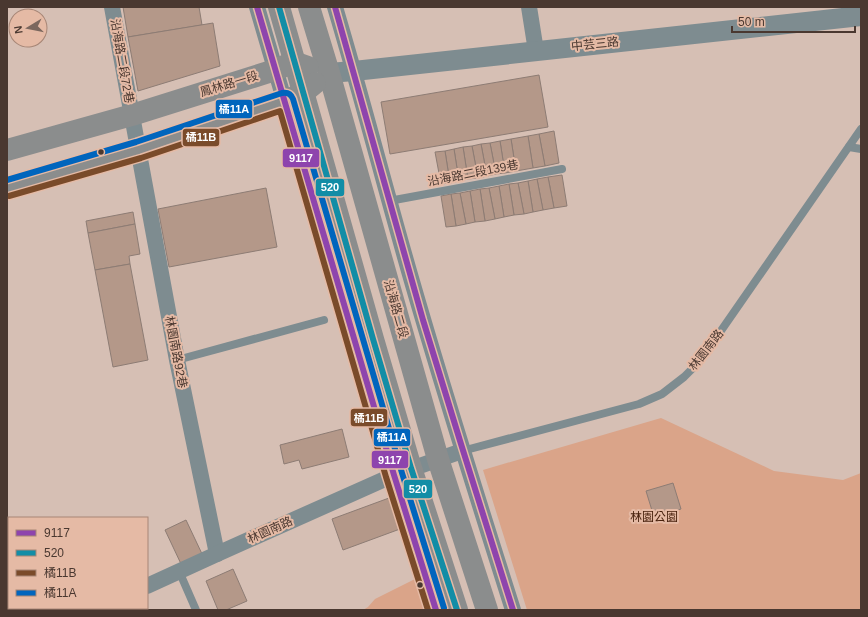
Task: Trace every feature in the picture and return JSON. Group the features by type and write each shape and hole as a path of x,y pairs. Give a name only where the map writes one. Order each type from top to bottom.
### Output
{"main road":[{"path":"279,7 284,66 371,332 402,472 457,610"},
{"name":"沿海路二段","path":"309,7 438,459 487,610"},
{"name":"鳳林路一段","path":"7,150 132,115 284,66"},
{"path":"284,66 328,72"},
{"path":"7,188 138,150 294,97 328,72"}],"street":[{"name":"沿海路二段72巷","path":"112,7 138,150"},
{"path":"257,7 284,66"},
{"name":"沿海路二段","path":"335,7 354,71 389,202 462,451 513,610"},
{"path":"529,7 536,51"},
{"name":"中芸三路","path":"328,72 354,71 861,16"},
{"name":"林園南路92巷","path":"138,150 177,360 217,554"},
{"name":"林園南路","path":"148,586 402,472 462,451"},
{"path":"402,472 436,610"}],"lane":[{"name":"林園南路","path":"462,451 639,404 662,394 684,377 700,361 861,129"},
{"path":"849,147 861,149"},
{"name":"沿海路二段139巷","path":"389,202 562,168"},
{"path":"177,360 324,320"},
{"path":"179,571 196,610"}],"green space":[{"name":"林園公園","path":"661,418 774,471 843,480 861,473 861,610 527,610 483,470"},
{"path":"415,579 418,579 429,610 363,610 375,599"}],"building":[{"path":"123,7 199,7 202,25 128,37"},
{"path":"213,23 220,66 138,91 128,37"},
{"path":"539,75 548,127 390,154 381,102"},
{"path":"554,131 559,163 545,166 539,134"},
{"path":"539,134 545,166 533,168 528,136"},
{"path":"528,136 533,168 516,171 511,139"},
{"path":"511,139 516,171 505,173 500,141"},
{"path":"500,141 505,173 496,174 490,143"},
{"path":"490,143 496,174 487,176 481,144"},
{"path":"481,144 487,176 478,178 472,146"},
{"path":"472,146 478,178 468,179 463,147"},
{"path":"463,147 468,179 459,181 454,149"},
{"path":"454,149 459,181 450,183 445,151"},
{"path":"445,151 450,183 441,184 435,152"},
{"path":"562,175 567,206 554,208 548,177"},
{"path":"548,177 554,208 543,210 537,179"},
{"path":"537,179 543,210 533,212 528,181"},
{"path":"528,181 533,212 524,214 518,183"},
{"path":"518,183 524,214 514,215 509,184"},
{"path":"509,184 514,215 504,217 499,186"},
{"path":"499,186 504,217 495,219 489,188"},
{"path":"266,188 277,247 169,267 158,209"},
{"path":"489,188 495,219 485,221 480,189"},
{"path":"480,189 485,221 475,222 470,191"},
{"path":"470,191 475,222 466,224 460,193"},
{"path":"460,193 466,224 456,226 451,194"},
{"path":"451,194 456,226 446,227 441,196"},
{"path":"133,212 135,224 88,233 86,221"},
{"path":"135,224 140,254 129,256 130,264 95,270 88,233"},
{"path":"130,264 148,360 113,367 95,270"},
{"path":"342,429 349,457 302,469 299,460 284,464 280,445"},
{"path":"673,483 681,509 654,517 646,491"},
{"path":"389,498 400,529 343,550 332,519"},
{"path":"186,520 203,556 182,566 165,530"},
{"path":"233,569 247,601 226,610 218,610 206,581"}],"transit line":[{"name":"9117","path":"257,7 394,475 436,610"},
{"name":"520","path":"279,7 411,468 457,610"},
{"name":"9117","path":"335,7 423,320 513,610"},
{"name":"橘11A","path":"7,180 136,142 282,93 287,93 290,95 293,99 402,473 444,608"},
{"name":"橘11B","path":"9,196 141,158 280,111 386,477 428,610"}]}
